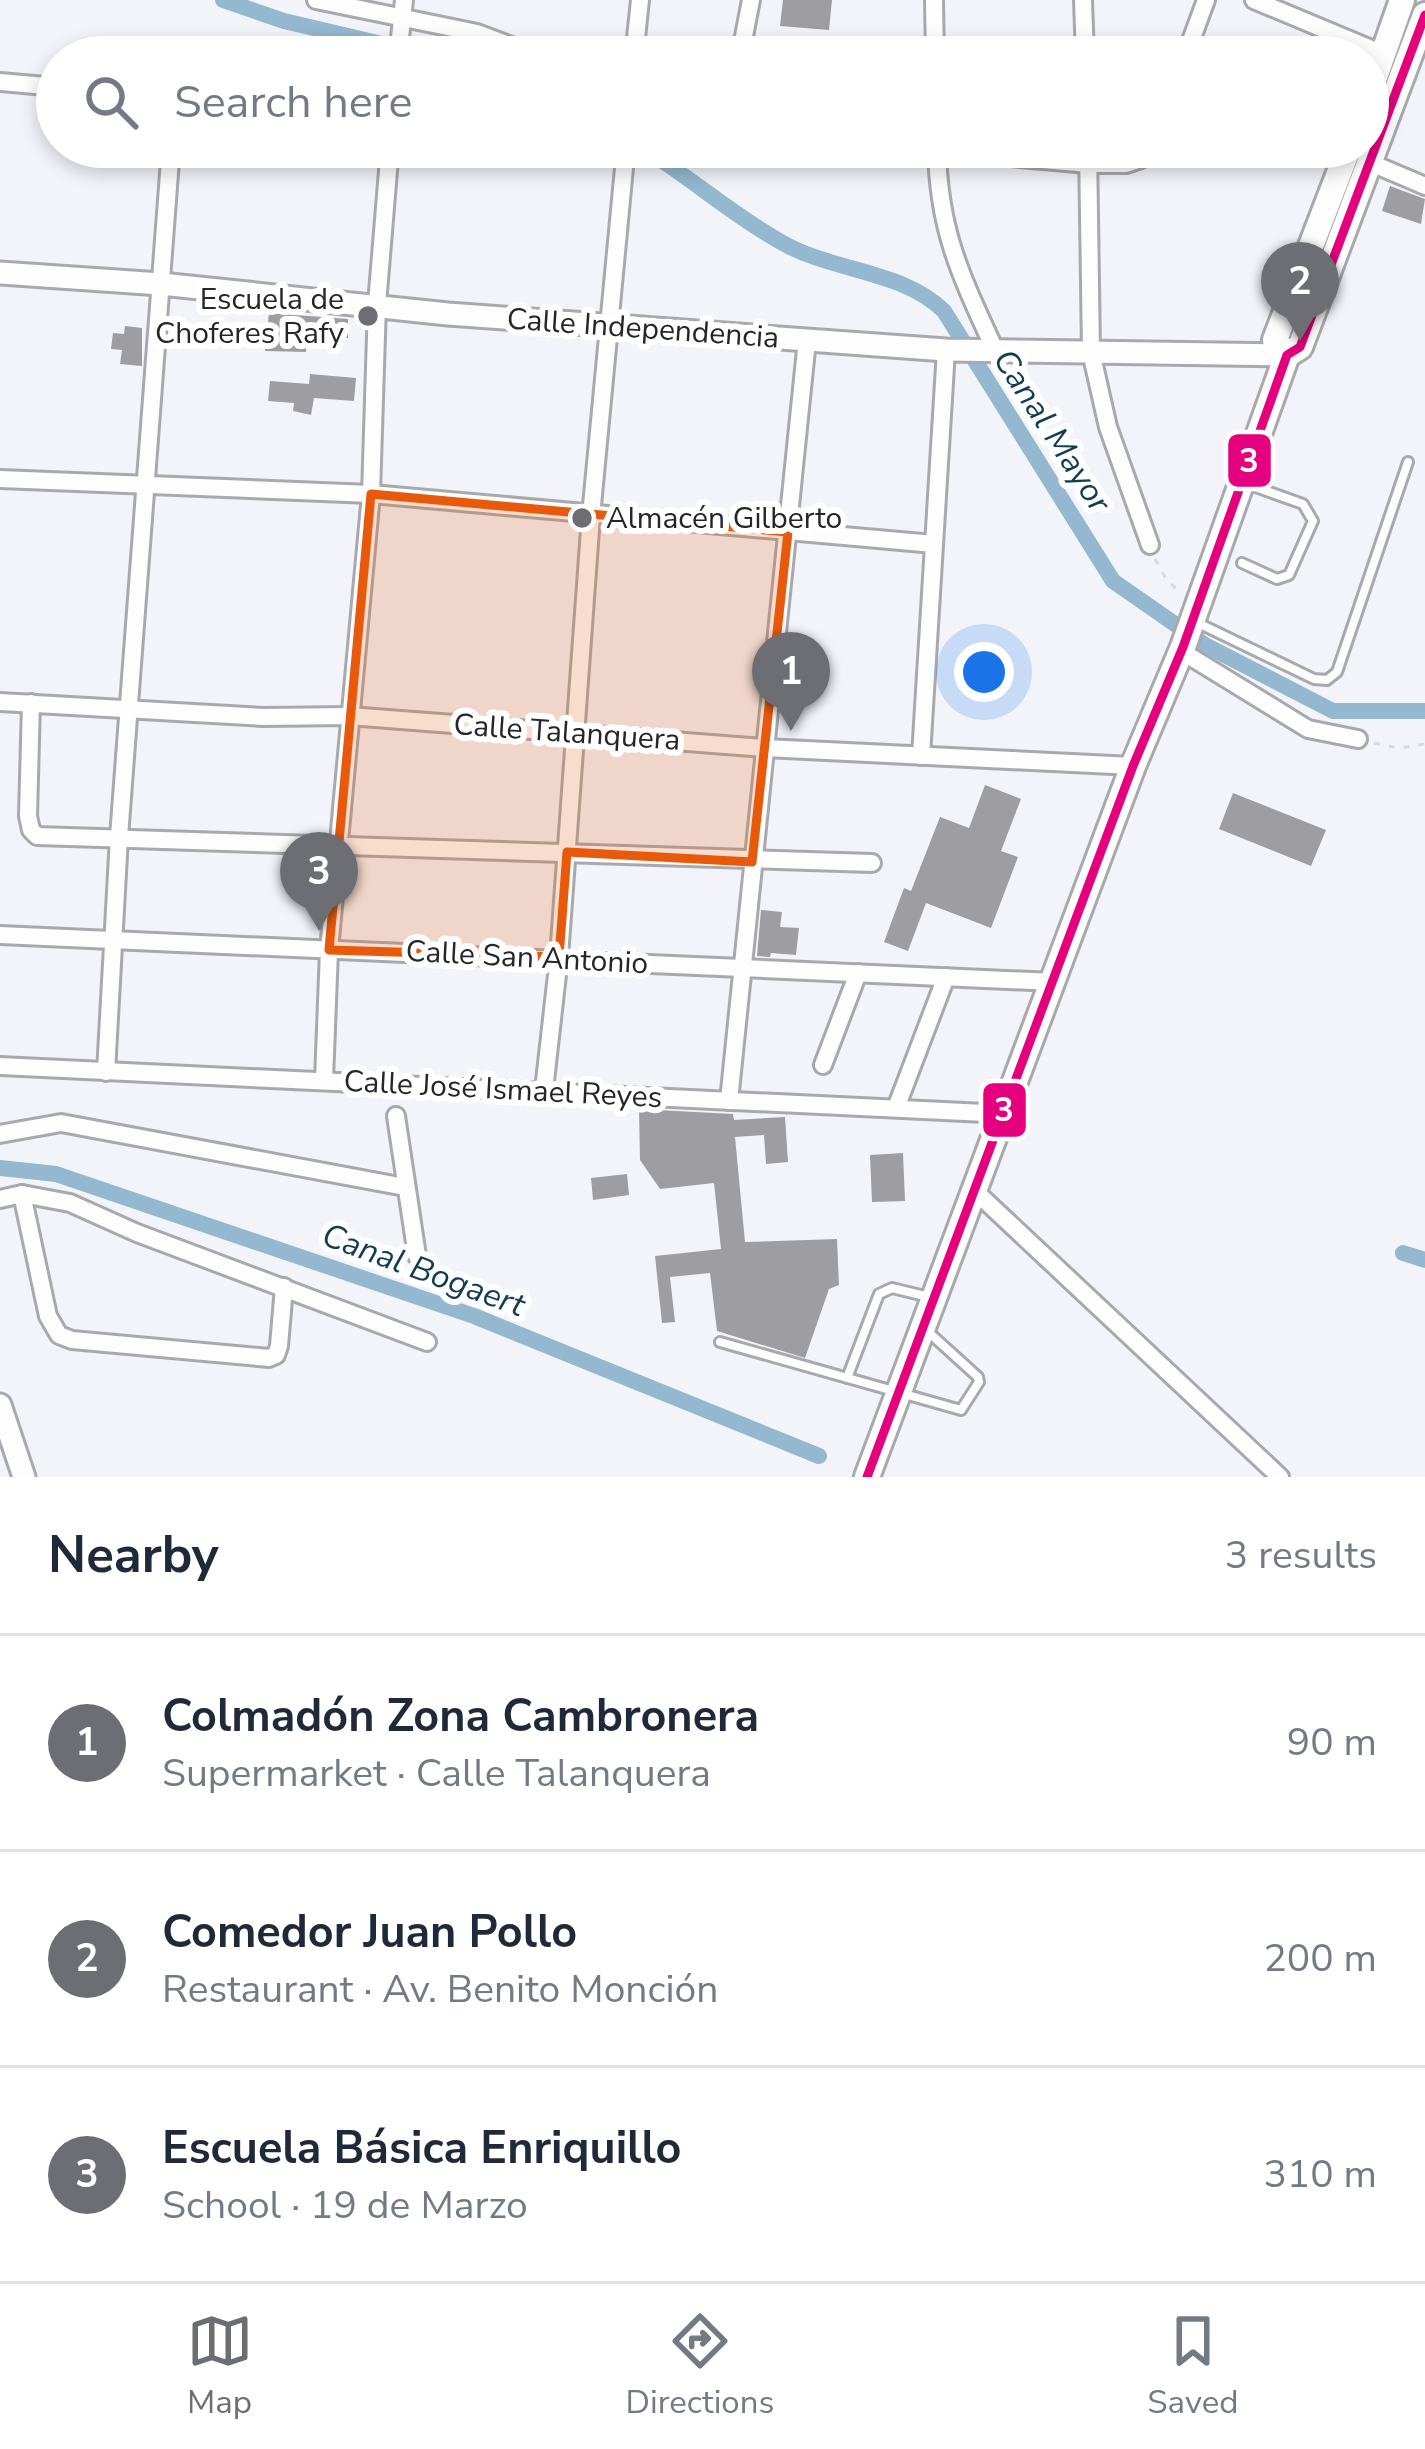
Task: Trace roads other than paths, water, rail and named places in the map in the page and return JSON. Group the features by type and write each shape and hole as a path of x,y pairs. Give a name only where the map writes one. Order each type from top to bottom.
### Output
{"main road":[{"path":"1389,37 1402,0"},
{"path":"1389,125 1417,65 1425,15"},
{"path":"1287,355 1275,340 1341,168"},
{"path":"869,1473 1133,766 1182,649 1287,355 1300,347 1369,168"}],"street":[{"path":"316,0 401,29 485,36"},
{"path":"400,36 404,0"},
{"path":"636,36 640,0"},
{"path":"744,36 751,0"},
{"path":"934,0 935,36"},
{"path":"1083,0 1084,36"},
{"path":"1192,36 1206,0"},
{"path":"1254,0 1340,36"},
{"path":"0,82 36,85"},
{"path":"106,1072 169,168"},
{"path":"323,1080 329,950 371,494 377,304 388,168"},
{"path":"544,1090 560,957 591,516 624,168"},
{"path":"937,168 947,239 991,350"},
{"path":"1088,168 1091,352 1108,427 1150,545"},
{"path":"1383,168 1425,186"},
{"name":"Calle Independencia","path":"0,273 161,284 448,314 949,350 1287,355"},
{"path":"729,1101 807,340"},
{"path":"921,755 949,350"},
{"path":"0,479 371,494 934,544"},
{"path":"1182,649 1308,729 1358,740"},
{"name":"Calle Talanquera","path":"0,702 262,717 349,716 765,748 1133,766"},
{"path":"31,704 31,830 38,836 872,863"},
{"name":"Calle San Antonio","path":"0,935 1054,982"},
{"path":"823,1065 858,973"},
{"path":"896,1108 946,977"},
{"name":"Calle José Ismael Reyes","path":"0,1066 1006,1114"},
{"path":"396,1116 417,1256"},
{"path":"0,1134 61,1123 405,1187"},
{"path":"976,1192 1280,1477"},
{"path":"0,1199 22,1194 70,1204 427,1342"},
{"path":"22,1194 49,1316 59,1335 72,1340 268,1358 279,1346 284,1287"},
{"path":"0,1406 7,1449 24,1477"}],"lane":[{"path":"1195,612 1314,680 1328,680 1337,673 1408,462"},
{"path":"1241,482 1303,504 1313,521 1289,575 1276,579 1242,563"},
{"path":"848,1378 879,1294 892,1288 935,1299"},
{"path":"720,1342 961,1410 980,1382 924,1328"}],"waterway":[{"name":"Canal Mayor","path":"223,0 348,36"},
{"name":"Canal Mayor","path":"673,168 781,242 907,287 944,311 1113,581 1205,645 1333,711 1425,711"},
{"name":"Canal Bogaert","path":"0,1168 56,1174 474,1316 819,1456"},
{"path":"1403,1253 1425,1260"}],"place":[{"name":"Escuela de Choferes Rafy","path":"368,316"},
{"name":"Comedor Juan Pollo","path":"1300,341"},
{"name":"Almacén Gilberto","path":"582,518"},
{"name":"Colmadón Zona Cambronera","path":"791,731"},
{"name":"Escuela Básica Enriquillo","path":"319,931"}]}
